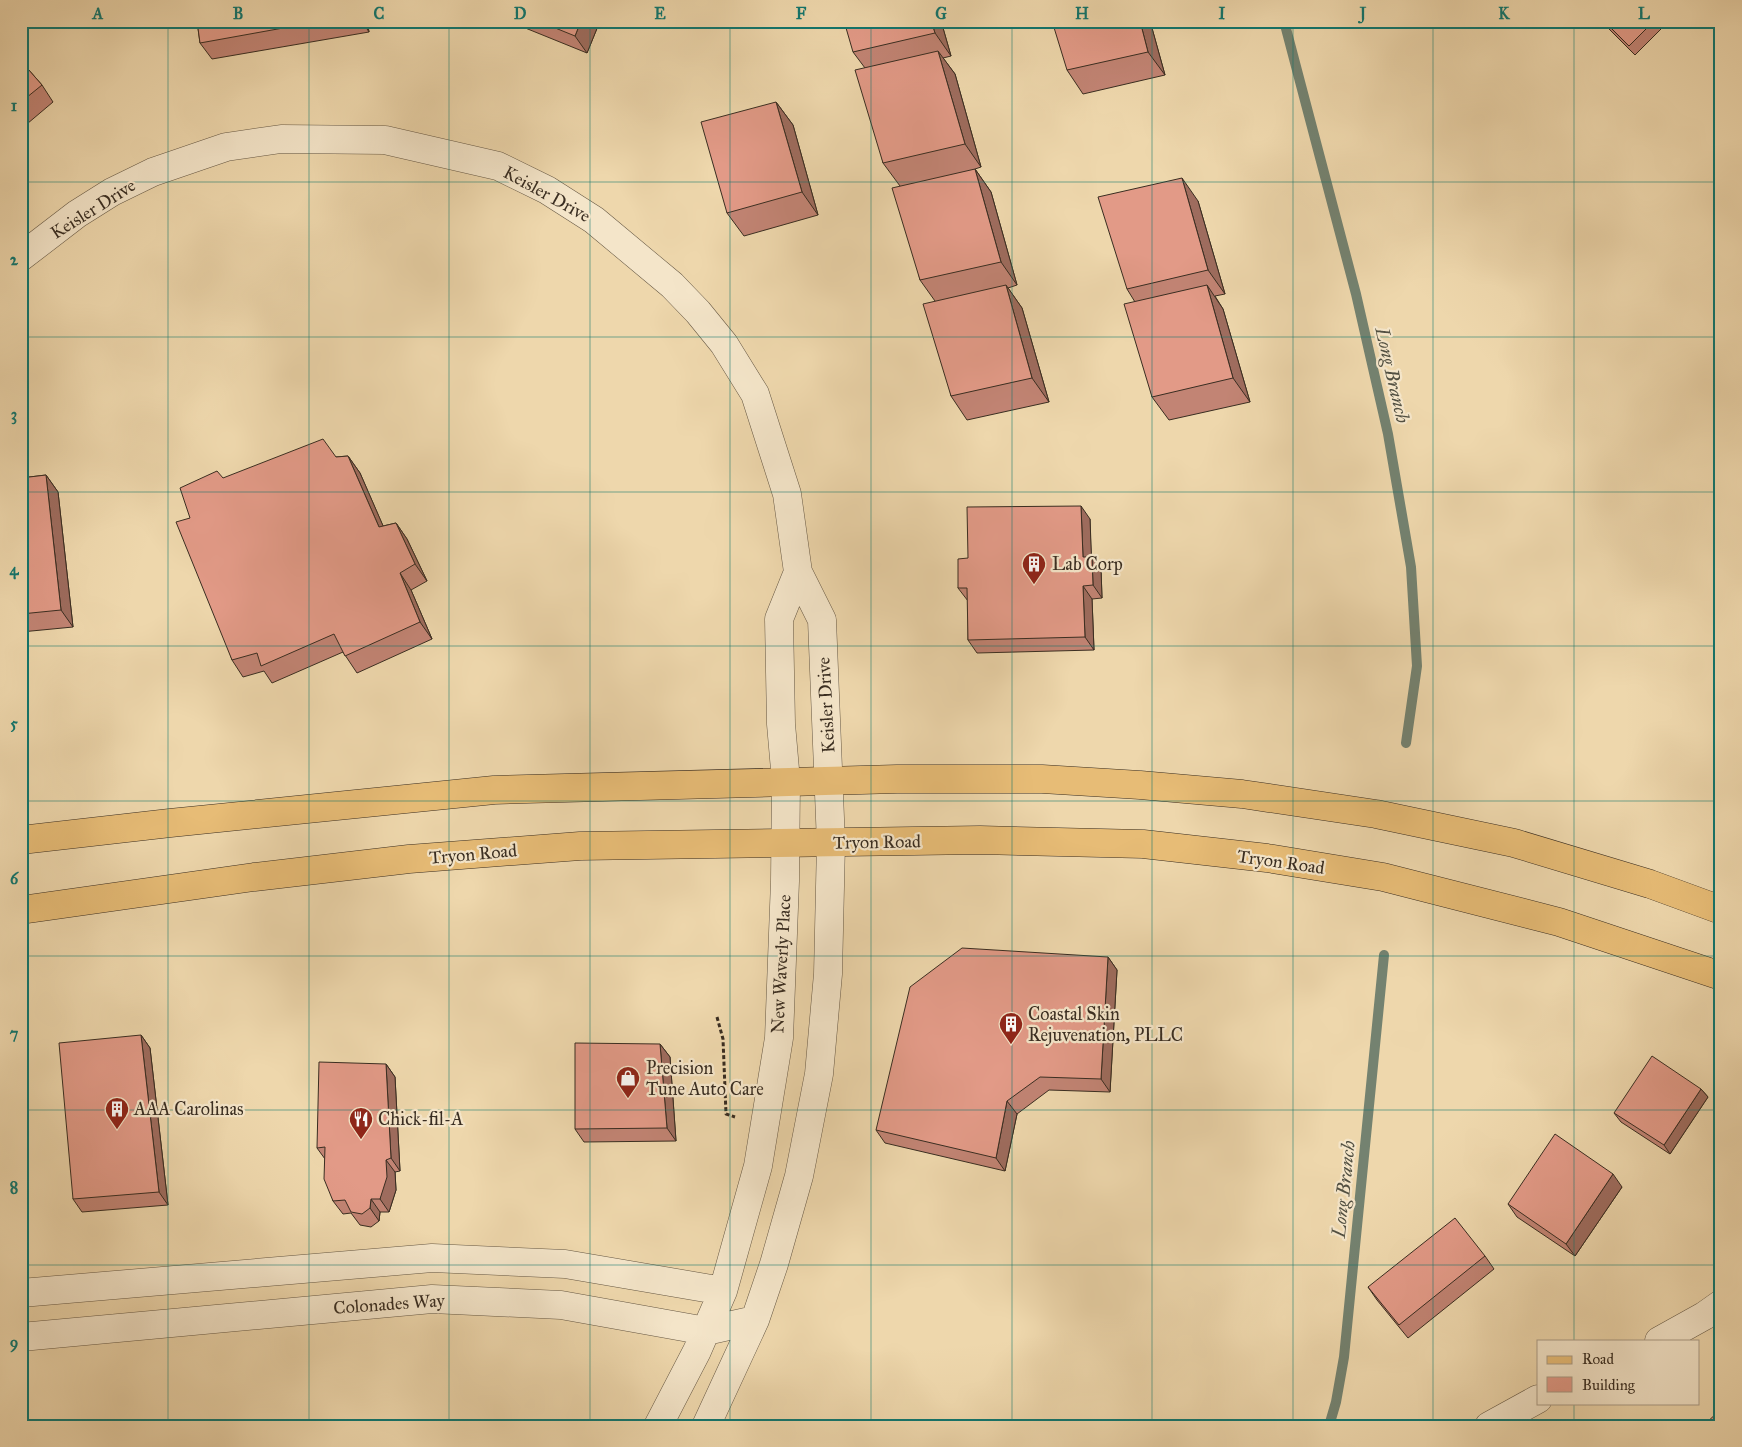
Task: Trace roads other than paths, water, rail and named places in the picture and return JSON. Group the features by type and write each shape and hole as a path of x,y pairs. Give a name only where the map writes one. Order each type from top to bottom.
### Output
{"main road":[{"path":"21,840 494,790 786,781 1042,779 1140,784 1242,794 1376,814 1514,843 1650,884 1721,910"},
{"name":"Tryon Road","path":"21,910 254,877 410,859 580,846 980,840 1143,844 1267,858 1383,877 1559,922 1721,976"}],"street":[{"name":"Keisler Drive","path":"21,257 78,214 112,192 153,172 226,147 281,140 385,140 498,166 547,190 594,220 672,285 724,344 755,394 787,494 798,572 822,620 830,781 831,843"},
{"path":"786,781 781,724 779,619 798,572"},
{"name":"New Waverly Place","path":"658,1426 706,1331 723,1291 758,1166 779,1038 787,843 786,781"},
{"path":"706,1426 755,1320 799,1176 819,1074 828,974 831,843"},
{"path":"21,1292 432,1258 566,1264 723,1291 755,1320"},
{"name":"Colonades Way","path":"21,1336 432,1299 561,1305 706,1331 755,1320"},
{"path":"1660,1340 1704,1316 1721,1304"},
{"path":"1489,1426 1537,1400"}],"waterway":[{"name":"Long Branch","path":"1284,21 1356,294 1388,434 1411,567 1417,666 1406,743"},
{"name":"Long Branch","path":"1329,1426 1336,1402 1344,1357 1384,955"}],"place":[{"name":"Lab Corp","path":"1034,585"},
{"name":"Coastal Skin Rejuvenation, PLLC","path":"1011,1045"},
{"name":"Precision Tune Auto Care","path":"628,1099"},
{"name":"AAA Carolinas","path":"117,1130"},
{"name":"Chick-fil-A","path":"361,1140"}]}
